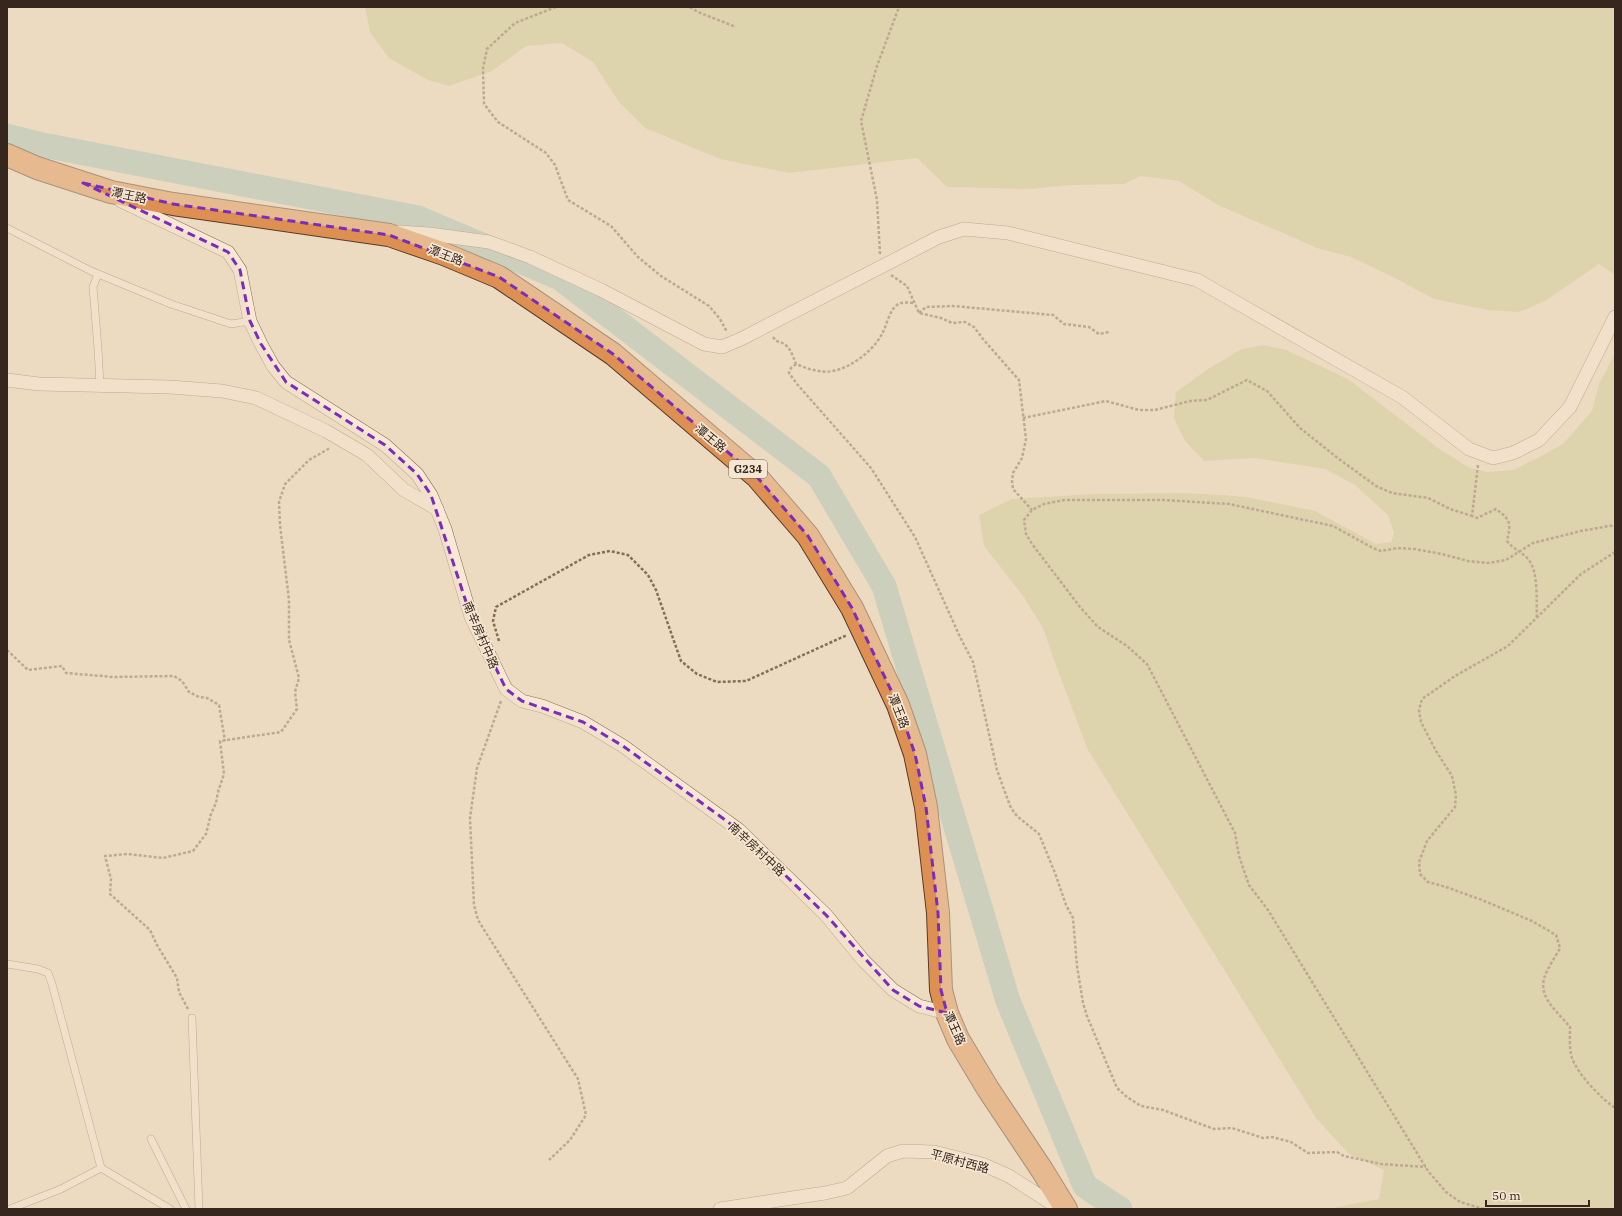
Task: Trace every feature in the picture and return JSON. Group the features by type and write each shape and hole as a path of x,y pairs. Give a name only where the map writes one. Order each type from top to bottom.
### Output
{"highway":[{"name":"潭王路","path":"7,155 38,168 111,192 172,204 389,235 444,254 499,277 613,354 757,477 808,536 852,608 898,705 915,754 926,807 938,913 941,990 947,1013 958,1039 984,1082 1066,1209"}],"street":[{"name":"南辛房村中路","path":"83,183 228,252 240,270 250,321 260,344 273,366 286,382 384,445 417,474 431,495 437,509 445,530 471,617 506,689 522,701 542,706 583,722 623,746 739,830 826,915 863,960 893,990 919,1006 947,1013"},
{"path":"346,228 429,234 489,242 530,257 600,290 704,344 722,347 769,326 939,237 964,229 1008,233 1197,280 1402,397 1469,449 1493,458 1513,453 1539,440 1570,407 1615,317"},
{"path":"7,380 39,384 170,387 222,391 256,398 326,431 367,455 404,490 437,509"},
{"name":"平原村西路","path":"720,1209 825,1193 847,1188 887,1156 903,1151 934,1152 982,1164 1009,1176 1060,1209"}],"lane":[{"path":"7,228 98,274 171,304 231,324 250,321"},
{"path":"98,274 93,287 100,385"},
{"path":"7,964 38,969 48,973 101,1168 170,1209"},
{"path":"192,1018 199,1209"},
{"path":"151,1139 186,1209"},
{"path":"10,1209 61,1189 101,1168"}],"path":[{"path":"556,7 515,23 487,49 483,68 484,104 498,122 546,153 555,165 568,200 611,226 638,258 661,276 709,306 720,319 732,343"},
{"path":"690,7 698,12 736,27"},
{"path":"899,7 877,66 861,121 878,200 880,269 907,286 919,313"},
{"path":"796,364 821,372 847,367 874,346 882,334 896,305 902,303 915,303"},
{"path":"919,313 926,307 953,306 1053,315 1064,324 1089,327 1099,334 1108,332"},
{"path":"919,313 941,318 952,323 965,322 974,326 982,340 1019,380 1026,446 1022,458 1013,473 1012,481 1013,489 1032,510"},
{"path":"769,326 776,341 783,342 790,347 796,364"},
{"path":"796,364 791,368 789,373 871,468 915,537 960,637 973,662 998,770 1011,808 1017,816 1039,834 1066,905 1074,918 1077,966 1083,1003 1117,1088 1141,1106 1163,1110 1214,1129 1232,1128 1263,1138 1272,1137 1292,1142 1308,1153 1337,1152 1344,1156 1380,1164 1426,1167"},
{"path":"1023,418 1106,401 1139,410 1155,410 1190,401 1207,400 1247,380 1267,391 1300,428 1376,486 1392,493 1428,498 1450,509 1477,518 1496,509 1507,517 1510,528 1507,541 1512,548 1520,551 1530,561 1536,580 1537,618"},
{"path":"192,1018 179,992 177,978 157,945 150,930 110,894 111,879 105,856 128,854 163,858 193,851 206,834 224,774 220,742 281,732 297,710 295,692 299,678 289,640 289,600 280,525 279,502 285,484 309,460 343,441"},
{"path":"1472,516 1479,452"},
{"path":"1484,1209 1460,1202 1446,1192 1426,1167 1268,910 1249,885 1239,856 1235,833 1147,664 1127,646 1098,627 1080,607 1032,544 1026,534 1024,520 1032,510 1044,504 1064,500 1164,500 1228,504 1333,526 1381,551 1398,548 1414,549 1468,561 1488,563 1506,560 1533,542 1615,525"},
{"path":"499,643 493,621 496,606 589,555 610,551 628,555 648,575 656,590 681,661 697,674 716,682 746,681 862,629"},
{"path":"1615,552 1581,574 1508,646 1455,676 1422,699 1419,710 1421,722 1436,751 1452,776 1456,794 1455,806 1427,841 1419,862 1420,874 1428,882 1489,903 1532,921 1556,935 1560,948 1544,979 1544,993 1550,1005 1570,1026 1570,1046 1572,1059 1582,1076 1615,1108"},
{"path":"7,650 28,670 62,666 66,673 113,677 174,676 182,681 189,692 199,697 207,698 219,705 225,741"},
{"path":"506,689 488,734 478,768 470,818 474,905 478,920 578,1078 586,1115 570,1140 549,1160"}],"highlighted area":[{"path":"83,183 173,204 389,235 499,277 613,354 757,477 808,536 852,608 898,705 915,754 926,807 938,913 941,990 947,1013 919,1006 893,990 826,915 739,830 623,746 583,722 522,701 506,689 471,617 431,495 417,474 385,445 286,382 261,344 250,321 240,270 228,252"}],"green space":[{"path":"365,7 1615,7 1615,275 1599,264 1545,301 1519,312 1488,310 1434,299 1351,257 1317,248 1218,205 1179,181 1141,176 1124,184 1070,185 1031,189 947,187 917,158 789,173 720,159 645,128 619,102 593,62 562,43 526,46 492,71 449,86 428,80 389,58 370,32"},
{"path":"1264,345 1286,350 1348,379 1438,448 1468,467 1487,472 1513,470 1563,444 1592,411 1599,384 1615,353 1615,1209 1328,1209 1379,1199 1384,1170 1349,1154 1316,1118 1088,750 1043,628 1023,596 984,546 979,515 1012,499 1095,494 1183,493 1246,497 1315,511 1376,544 1391,542 1394,533 1388,515 1355,485 1325,469 1254,458 1204,461 1185,441 1174,418 1176,392 1208,369 1242,349"}],"waterway":[{"path":"7,136 38,144 418,218 560,278 819,476 884,586 1008,1001 1085,1186 1120,1209"}]}
